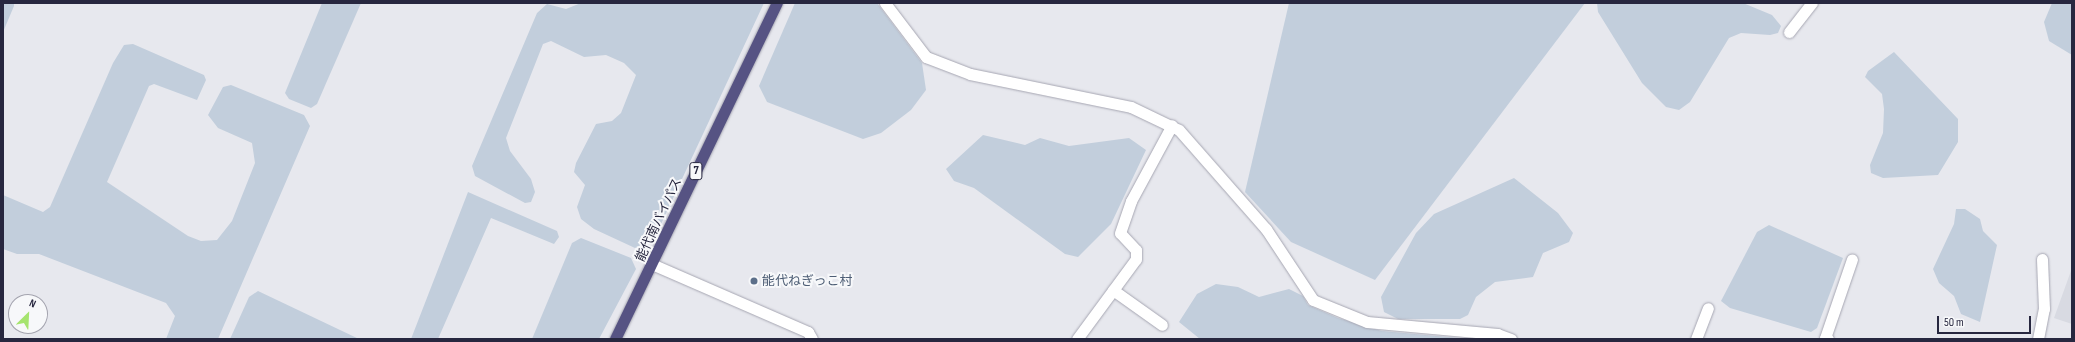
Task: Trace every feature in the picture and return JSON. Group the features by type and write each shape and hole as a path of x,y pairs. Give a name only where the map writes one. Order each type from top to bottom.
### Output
{"highway":[{"name":"能代南バイパス","path":"615,339 654,265 777,3"}],"street":[{"path":"885,3 926,57 970,74 1131,107 1172,125 1266,229 1313,300 1367,322 1497,334 1511,339"},
{"path":"1789,32 1807,5"},
{"path":"1077,339 1136,259 1136,250 1120,233 1131,201 1172,125"},
{"path":"1825,339 1852,259"},
{"path":"2038,339 2044,310 2042,259"},
{"path":"654,265 808,332 812,339"},
{"path":"1113,290 1162,324"},
{"path":"1696,339 1708,308"}],"shaded area":[{"path":"3,3 14,3 14,6 3,32"},
{"path":"322,3 361,3 317,104 311,108 289,99 285,93"},
{"path":"581,3 764,3 655,237 645,246 635,248 594,229 581,219 577,207 585,185 574,172 576,163 596,124 612,121 621,113 636,75 624,63 606,55 584,57 551,41 543,44 506,138 510,151 531,179 535,192 531,202 525,203 475,176 472,166 537,13 547,4 566,9"},
{"path":"795,3 877,3 922,63 926,90 911,110 881,133 863,139 767,102 759,86"},
{"path":"1289,3 1585,3 1375,280 1291,242 1245,192"},
{"path":"1597,3 1743,3 1772,15 1781,26 1778,33 1770,35 1741,33 1729,38 1690,102 1679,110 1666,107 1642,83 1598,12"},
{"path":"2052,3 2072,3 2072,55 2049,41 2044,22"},
{"path":"133,44 204,75 206,80 197,100 154,84 149,86 107,182 188,236 201,241 217,240 232,221 255,163 252,143 218,128 208,115 223,87 231,85 304,115 310,126 218,339 166,339 175,316 166,303 39,254 17,254 3,249 3,195 43,212 50,207 113,63 124,45"},
{"path":"1894,52 1958,119 1958,142 1938,175 1883,178 1871,173 1870,165 1883,133 1884,109 1882,94 1865,77 1868,71"},
{"path":"983,135 1025,145 1040,138 1069,146 1129,138 1146,150 1111,224 1078,257 1065,254 974,188 954,181 946,169"},
{"path":"1514,178 1558,213 1573,233 1569,242 1543,253 1533,277 1495,282 1476,297 1468,315 1460,319 1398,319 1384,312 1381,297 1416,233 1434,214"},
{"path":"468,192 557,231 559,237 554,244 491,218 438,339 411,339"},
{"path":"1956,209 1965,209 1980,219 1983,231 1997,245 1980,322 1961,314 1954,296 1939,283 1933,269 1954,224"},
{"path":"1769,225 1843,258 1817,328 1811,332 1730,308 1721,301 1757,232"},
{"path":"581,238 631,258 636,269 599,339 532,339 572,243"},
{"path":"2072,268 2072,324 2054,318"},
{"path":"1216,284 1238,287 1259,297 1289,289 1303,296 1308,305 1338,318 1382,331 1470,339 1200,339 1179,322 1197,294"},
{"path":"258,291 359,339 230,339 249,297"}],"place":[{"name":"能代ねぎっこ村","path":"754,281"}]}
